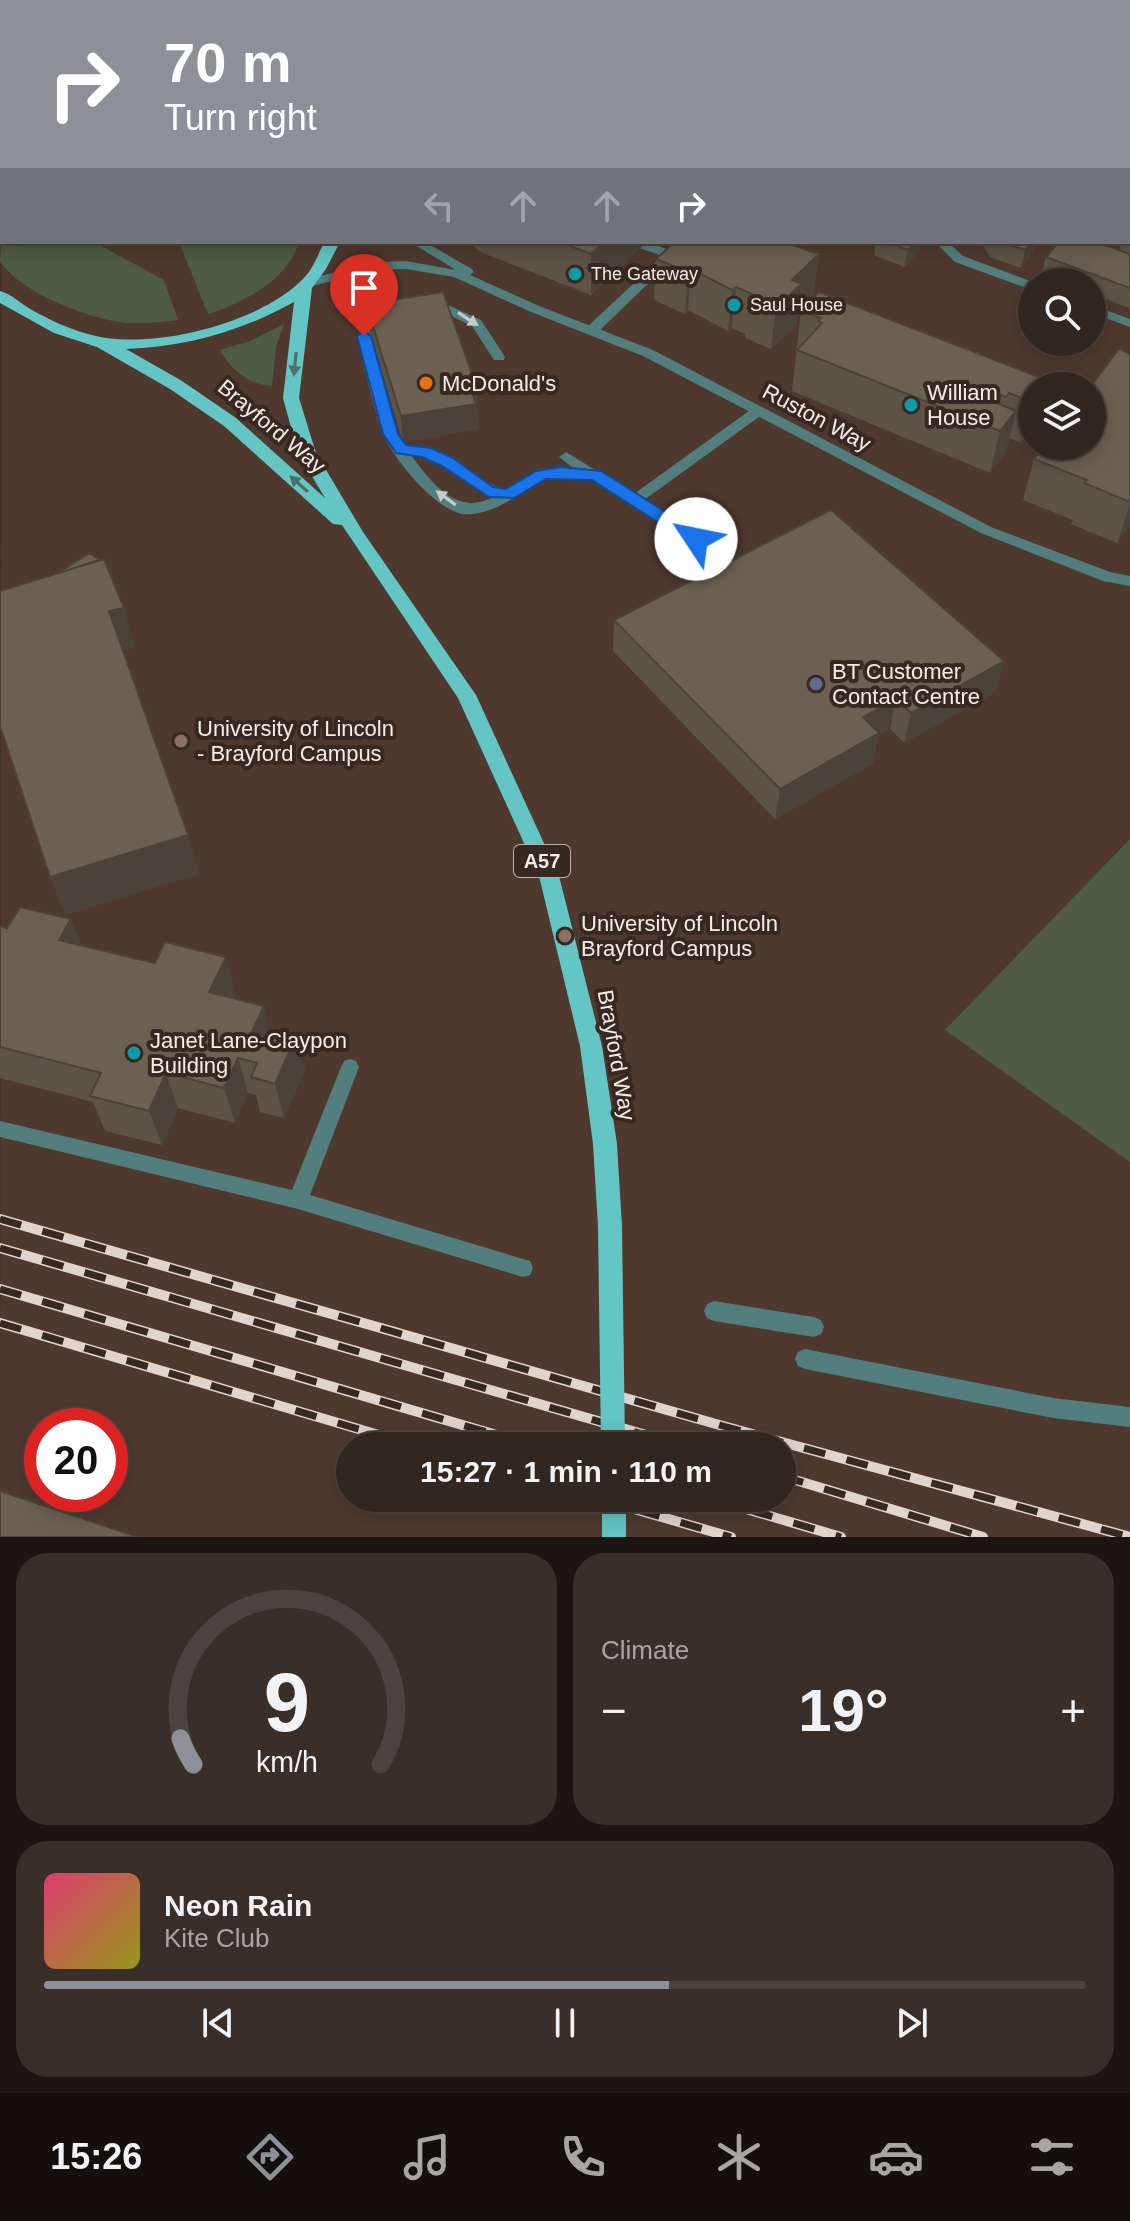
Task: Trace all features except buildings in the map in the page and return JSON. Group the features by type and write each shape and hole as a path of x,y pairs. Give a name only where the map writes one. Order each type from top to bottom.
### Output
{"main road":[{"path":"0,296 27,316 103,343 168,341 222,330 268,308 306,285 331,244"},
{"name":"Brayford Way","path":"306,285 291,398 307,453 357,536 466,695 549,876 591,1046 605,1144 610,1227 613,1432"},
{"name":"Brayford Way","path":"103,343 176,385 230,422 357,536"},
{"path":"614,1512 614,1537"}],"street":[{"name":"Ruston Way","path":"419,244 485,285"},
{"path":"591,331 683,244"},
{"path":"943,244 959,259 1018,281"},
{"path":"643,245 671,255"},
{"name":"Ruston Way","path":"306,285 377,266 406,265 457,274 648,353 986,530 1108,577 1130,581"},
{"path":"412,297 437,302 477,323 499,357"},
{"path":"395,301 382,305 369,318 364,336 390,434 445,500 463,509 488,506 542,475 560,472 595,475"},
{"path":"1106,314 1130,323"},
{"path":"636,499 758,411"},
{"path":"401,449 425,452 448,462 489,492 508,494"},
{"path":"566,457 705,545"},
{"path":"298,1200 350,1067"},
{"path":"0,1129 298,1200 523,1268"},
{"path":"714,1311 814,1327"},
{"path":"805,1359 1053,1408 1130,1417"}],"shaded area":[{"name":"University of Lincoln Brayford Campus","path":"2,244 1130,244 1130,1537 0,1537"}],"green space":[{"path":"1,244 98,244 164,280 178,320 128,323 95,317 40,294 0,262"},
{"path":"180,244 298,244 285,268 274,279 236,303 208,314"},
{"path":"284,324 276,347 272,386 256,383 241,375 220,350 250,341"},
{"path":"1130,839 1130,1162 945,1030"}],"railway":[{"path":"0,1219 723,1426 1130,1537"},
{"path":"0,1248 636,1432"},
{"path":"0,1289 486,1432"},
{"path":"0,1323 369,1432"},
{"path":"796,1480 983,1537"},
{"path":"644,1512 731,1537"},
{"path":"756,1512 841,1537"}],"place":[{"name":"The Gateway","path":"575,274"},
{"name":"Saul House","path":"734,305"},
{"name":"McDonald's","path":"426,383"},
{"name":"William House","path":"911,405"},
{"name":"BT Customer Contact Centre","path":"816,684"},
{"name":"University of Lincoln - Brayford Campus","path":"181,741"},
{"name":"University of Lincoln Brayford Campus","path":"565,936"},
{"name":"Janet Lane-Claypon Building","path":"134,1053"}],"route":[{"path":"364,336 390,434 401,449 425,452 448,462 489,492 508,494 542,475 560,472 595,475 696,539"}]}
